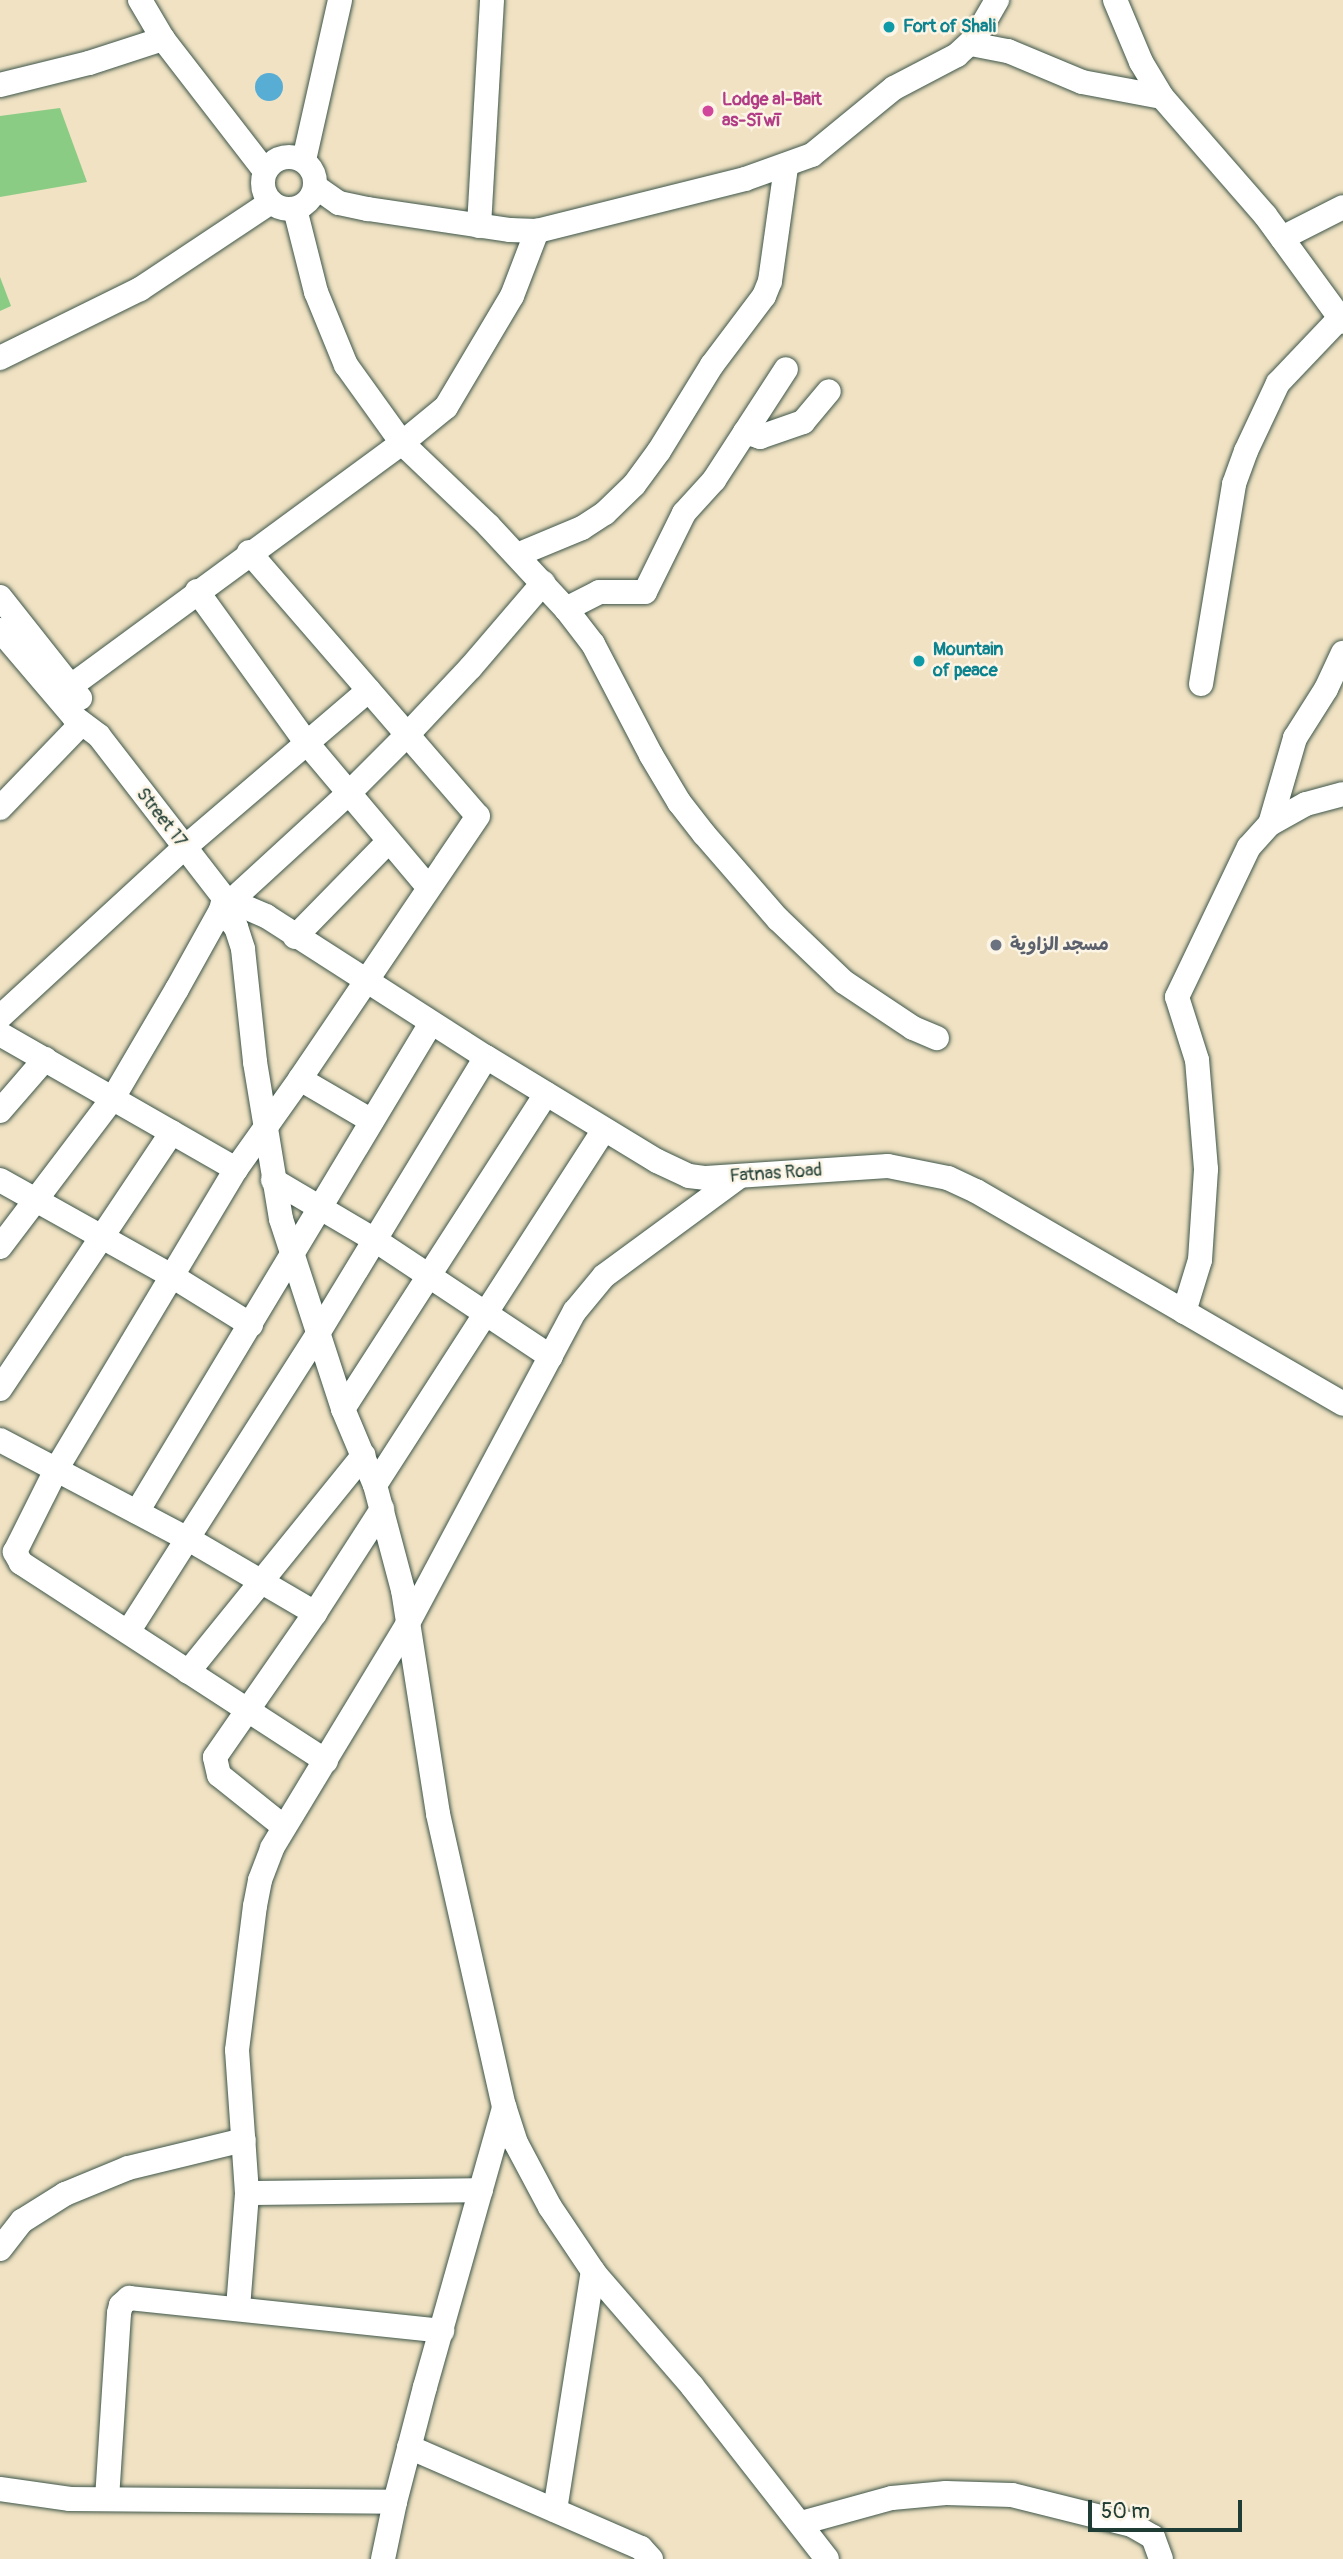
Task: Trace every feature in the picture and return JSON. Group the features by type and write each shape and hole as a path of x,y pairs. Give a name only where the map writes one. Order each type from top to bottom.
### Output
{"street":[{"path":"140,0 163,39 265,171"},
{"path":"304,160 340,0"},
{"path":"479,226 492,0"},
{"path":"316,187 325,196 354,206 479,226 537,231 786,167 812,155 835,139 894,88 957,55 971,44 997,0"},
{"path":"1115,0 1141,62 1162,97 1282,239 1341,320 1278,383 1246,451 1234,484 1201,684"},
{"path":"0,85 89,63 163,39"},
{"path":"971,44 1007,51 1082,82 1162,97"},
{"path":"282,157 304,160 314,172 316,187 308,201 295,209 278,207 271,202 263,188 265,171 282,157"},
{"path":"517,555 582,528 605,513 634,485 659,451 712,365 764,296 770,281 786,167"},
{"path":"0,358 140,289 271,202"},
{"path":"1282,239 1343,207"},
{"path":"295,209 305,255 329,330 346,365 402,443 517,555 566,609 593,644 651,755 704,834 778,919 844,982 913,1028 937,1038"},
{"path":"71,686 249,552 402,443 446,407 512,296 537,231"},
{"path":"566,609 599,592 645,592 684,513 714,480 786,369"},
{"path":"745,432 760,437 803,422 829,391"},
{"path":"714,480 740,473"},
{"path":"249,552 478,816 236,1169 57,1468 15,1546 20,1563 326,1761"},
{"path":"0,1247 113,1098 225,903 349,793 408,734 471,667 543,583"},
{"path":"197,591 306,742 428,887"},
{"name":"Street 17","path":"0,597 93,718 90,730"},
{"name":"Street 17","path":"0,630 90,730 184,848 225,903 236,927 243,949 273,1180 292,1259 344,1409 375,1485 403,1590 439,1814 504,2106 529,2171 593,2271 692,2386 827,2559"},
{"path":"1270,824 1295,738 1326,689 1343,653"},
{"path":"0,1017 184,848 369,690"},
{"path":"0,807 90,730"},
{"path":"1184,1312 1200,1260 1206,1169 1197,1060 1177,997 1249,847 1270,824 1306,804 1343,794"},
{"path":"295,937 388,842"},
{"name":"Fatnas Road","path":"225,903 266,916 431,1023 672,1170 689,1176 739,1177 888,1166 948,1178 976,1191 1343,1404"},
{"path":"137,1512 292,1259 431,1023"},
{"path":"0,1034 236,1169"},
{"path":"128,1632 190,1540 486,1057"},
{"path":"0,1111 45,1059"},
{"path":"300,1079 372,1121"},
{"path":"344,1409 545,1094"},
{"path":"375,1485 604,1130"},
{"path":"0,1390 172,1132"},
{"path":"237,2308 247,2193 237,2050 260,1880 284,1827 407,1625 575,1311 604,1276 739,1177"},
{"path":"0,1180 172,1276 251,1325"},
{"path":"273,1180 322,1207 430,1275 551,1357"},
{"path":"0,1440 190,1540 315,1613"},
{"path":"188,1672 364,1455"},
{"path":"284,1827 219,1774 215,1757 315,1613 382,1509"},
{"path":"383,2559 409,2447 504,2106"},
{"path":"0,2249 22,2221 65,2194 128,2168 244,2140"},
{"path":"247,2193 481,2190"},
{"path":"555,2510 593,2271"},
{"path":"107,2499 121,2305 129,2298 442,2331"},
{"path":"409,2447 640,2548 651,2559"},
{"path":"0,2489 71,2499 395,2501"},
{"path":"801,2523 892,2498 946,2493 1012,2495 1132,2525 1153,2537 1161,2559"}],"green space":[{"path":"60,108 87,182 0,197 0,116"},
{"path":"0,277 11,306 0,311"}],"water":[{"path":"269,73 279,77 283,87 279,97 269,101 259,97 255,87 259,77"}],"place":[{"name":"Fort of Shali","path":"889,27"},
{"name":"Lodge al-Bait as-Sīwī","path":"708,111"},
{"name":"Mountain of peace","path":"919,661"},
{"name":"مسجد الزاوية","path":"996,945"}]}
